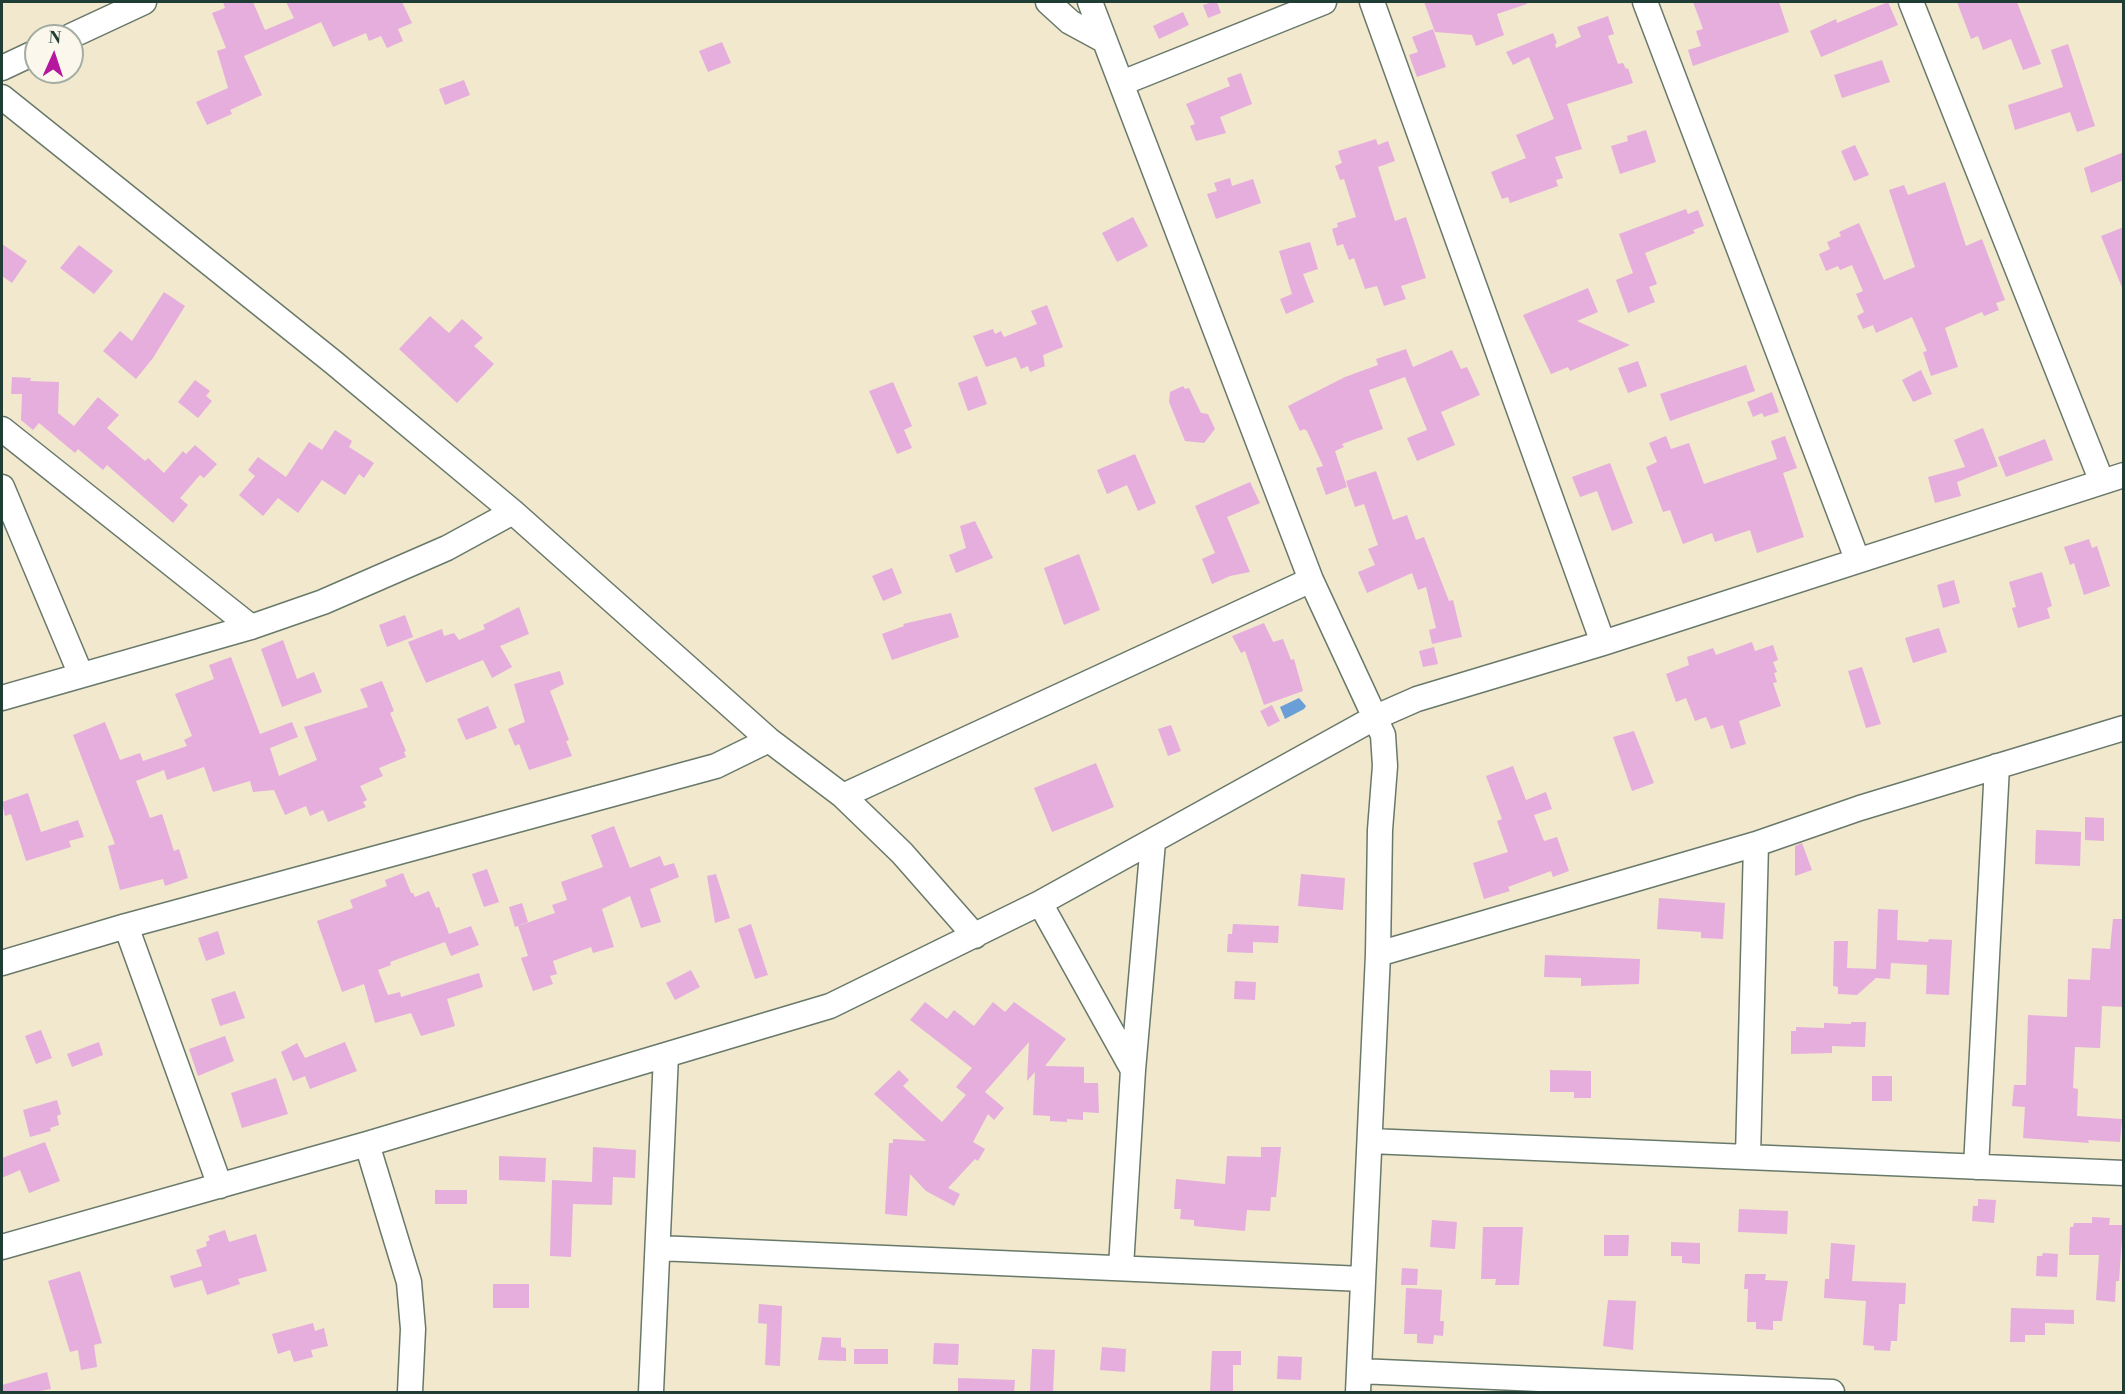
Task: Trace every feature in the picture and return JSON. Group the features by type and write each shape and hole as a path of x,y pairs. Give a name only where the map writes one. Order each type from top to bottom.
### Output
{"street":[{"path":"84,30 144,2"},
{"path":"1048,2 1070,22 1105,41"},
{"path":"1090,2 1311,580 1356,680 1376,717 1384,740 1378,954 1359,1382 1832,1392"},
{"path":"1372,2 1603,643"},
{"path":"1645,2 1857,559"},
{"path":"2,1247 367,1144 830,1006 1040,903 1376,717 1417,699 1603,643 1857,559 2113,479 1911,2"},
{"path":"1122,83 1310,4"},
{"path":"2,68 24,58"},
{"path":"2,97 333,362 513,512 769,740 843,796 902,854 975,936"},
{"path":"2,429 251,627"},
{"path":"2,488 81,675"},
{"path":"2,698 251,627 392,573 447,548 513,512"},
{"path":"843,796 1311,580"},
{"path":"1378,954 1756,844 1860,808 2124,728"},
{"path":"2,963 126,926 716,766 769,740"},
{"path":"1976,1167 1997,766"},
{"path":"1121,1267 1133,1070 1153,842"},
{"path":"1748,1156 1756,844"},
{"path":"1040,903 1133,1070"},
{"path":"126,926 219,1185"},
{"path":"651,1392 666,1055"},
{"path":"1370,1141 2124,1173"},
{"path":"367,1144 409,1282 413,1329 407,1392"},
{"path":"658,1248 1364,1279"}],"water":[{"path":"1299,698 1306,706 1304,709 1285,719 1280,707"}],"building":[{"path":"223,2 253,2 265,30 294,18 286,2 402,2 412,23 398,29 403,41 387,48 381,36 369,41 366,33 333,47 321,22 244,56 262,95 230,110 232,114 207,125 196,102 228,88 217,51 226,48 212,13 225,8"},
{"path":"1217,2 1221,13 1208,18 1203,5"},
{"path":"1424,2 1526,2 1527,4 1497,14 1504,35 1476,46 1472,35 1435,32"},
{"path":"1693,2 1779,2 1789,32 1693,66 1688,50 1701,46 1696,31 1703,29"},
{"path":"1888,2 1898,25 1821,57 1810,31 1836,19 1837,23"},
{"path":"1957,2 2017,2 2041,64 2023,70 2011,39 1983,50 1978,36 1971,39"},
{"path":"1183,12 1189,25 1159,39 1153,26"},
{"path":"1608,16 1614,34 1608,36 1618,64 1623,63 1626,69 1628,68 1633,83 1567,104 1582,149 1555,157 1563,178 1556,180 1558,186 1510,203 1508,197 1502,199 1491,172 1526,158 1516,135 1554,119 1529,57 1513,65 1506,52 1553,33 1557,43 1556,48 1581,37 1577,27"},
{"path":"1433,29 1446,67 1417,77 1409,55 1418,52 1412,37"},
{"path":"722,42 731,63 708,72 699,51"},
{"path":"2068,44 2095,126 2077,132 2070,112 2015,130 2008,105 2063,87 2051,50"},
{"path":"1882,60 1890,82 1842,98 1834,75"},
{"path":"1241,73 1252,104 1220,117 1226,133 1196,141 1190,126 1195,124 1186,104 1230,86 1227,78"},
{"path":"464,80 470,95 445,105 439,89"},
{"path":"1646,130 1656,162 1620,174 1611,146 1628,141 1627,136"},
{"path":"1376,139 1378,145 1388,141 1395,161 1378,167 1395,221 1406,217 1426,278 1401,286 1406,299 1384,306 1377,286 1365,289 1354,258 1349,260 1343,244 1337,246 1332,229 1338,227 1337,223 1356,217 1344,179 1340,180 1335,166 1342,163 1338,151"},
{"path":"1855,145 1869,175 1854,181 1841,151"},
{"path":"2124,152 2124,180 2091,193 2084,168"},
{"path":"1230,178 1232,186 1253,179 1261,203 1216,219 1207,194 1217,191 1214,183"},
{"path":"1945,182 1966,246 1982,239 2005,300 1996,303 1999,310 1984,316 1982,312 1945,328 1958,367 1931,376 1923,352 1927,351 1912,317 1876,333 1873,325 1863,329 1857,316 1864,312 1856,294 1863,291 1852,265 1840,270 1838,266 1826,271 1819,254 1830,249 1827,242 1841,236 1839,232 1859,223 1884,280 1915,267 1889,190 1904,185 1908,195"},
{"path":"1686,209 1688,214 1698,210 1704,226 1693,230 1695,233 1645,253 1657,284 1649,287 1655,302 1628,313 1616,280 1633,273 1619,234"},
{"path":"1133,217 1148,246 1117,262 1102,233"},
{"path":"2124,227 2124,290 2123,290 2101,236"},
{"path":"1310,242 1318,269 1303,274 1314,302 1286,314 1280,299 1292,294 1279,251"},
{"path":"2,244 27,261 12,283 2,276"},
{"path":"79,245 113,271 94,294 60,268"},
{"path":"1588,288 1598,312 1577,321 1630,345 1570,371 1568,367 1551,374 1523,315"},
{"path":"164,292 185,306 153,358 136,379 103,351 120,331 132,341"},
{"path":"1047,305 1063,347 1043,355 1045,366 1030,372 1028,366 1021,369 1016,357 986,367 973,336 993,329 995,334 1001,331 1004,337 1037,324 1031,311"},
{"path":"430,316 449,333 462,319 483,338 474,346 494,364 457,403 399,349"},
{"path":"1406,349 1413,367 1452,350 1461,369 1467,367 1480,395 1441,412 1455,445 1417,461 1407,438 1427,430 1405,377 1369,390 1383,429 1342,444 1344,447 1335,451 1347,487 1326,495 1316,468 1323,466 1307,431 1304,429 1300,431 1288,406 1345,377 1378,365 1376,359"},
{"path":"1638,361 1647,386 1628,393 1618,368"},
{"path":"1746,365 1755,391 1670,421 1660,394"},
{"path":"1921,370 1932,394 1913,402 1902,380"},
{"path":"977,376 987,404 968,411 958,383"},
{"path":"12,377 31,378 30,381 59,382 58,413 74,426 98,397 119,415 107,428 145,461 148,458 164,473 183,451 186,454 195,445 217,464 204,478 200,475 180,498 188,505 173,523 107,465 103,470 78,449 75,453 39,423 33,430 21,420 22,394 11,394"},
{"path":"195,380 210,391 206,396 212,401 198,418 178,402"},
{"path":"893,382 912,426 904,430 912,448 897,454 869,391"},
{"path":"1183,386 1185,389 1189,388 1201,413 1208,414 1215,429 1204,443 1185,441 1169,402 1170,392"},
{"path":"1772,392 1779,412 1764,417 1762,413 1753,417 1747,402"},
{"path":"1983,428 1998,466 1957,482 1961,496 1935,503 1928,477 1965,467 1954,440"},
{"path":"335,430 352,441 349,447 374,463 364,478 359,474 345,495 322,480 298,513 278,498 263,516 239,495 255,476 248,470 258,457 286,477 309,442 322,450"},
{"path":"1666,436 1671,449 1689,443 1704,484 1777,459 1771,441 1785,436 1797,468 1783,473 1804,537 1757,553 1750,530 1715,542 1712,533 1683,544 1670,510 1663,512 1646,467 1657,462 1649,443"},
{"path":"2045,439 2053,460 2006,477 1998,457"},
{"path":"1135,454 1156,503 1138,511 1127,485 1107,494 1097,470"},
{"path":"1610,463 1633,523 1612,531 1597,491 1580,497 1572,477"},
{"path":"1376,471 1393,520 1407,515 1416,540 1424,537 1449,601 1453,600 1462,637 1432,644 1429,630 1436,628 1426,587 1418,590 1412,573 1367,593 1358,572 1375,565 1368,549 1378,545 1364,504 1355,507 1346,481"},
{"path":"1250,482 1260,503 1227,517 1250,572 1230,576 1212,584 1202,559 1215,553 1195,506"},
{"path":"975,521 993,558 956,573 949,555 966,548 960,526"},
{"path":"2089,539 2092,548 2097,546 2110,586 2084,595 2074,563 2070,565 2064,547"},
{"path":"1079,554 1100,610 1064,625 1044,568"},
{"path":"892,568 902,593 883,601 872,576"},
{"path":"2042,572 2052,606 2047,608 2050,618 2018,628 2012,608 2016,607 2009,582"},
{"path":"1954,580 1960,603 1943,608 1937,585"},
{"path":"519,607 529,634 500,646 512,667 492,678 483,660 426,683 408,642 442,629 444,636 454,633 459,640 485,629 483,625"},
{"path":"951,613 959,637 892,660 882,634 904,626 903,624"},
{"path":"405,615 413,637 387,647 379,625"},
{"path":"1264,623 1273,642 1283,639 1291,660 1294,659 1303,691 1264,705 1245,651 1241,653 1232,636"},
{"path":"1939,628 1947,652 1913,663 1905,638"},
{"path":"283,640 297,679 314,672 322,692 282,707 261,649"},
{"path":"1752,642 1755,651 1773,645 1778,660 1773,662 1777,672 1774,673 1777,682 1773,683 1781,706 1739,721 1746,744 1731,749 1723,725 1711,729 1706,717 1695,721 1686,698 1676,702 1666,674 1689,665 1687,657 1713,648 1716,655"},
{"path":"1434,647 1438,664 1423,667 1419,651"},
{"path":"231,657 260,734 292,722 298,737 270,748 279,776 317,760 304,727 368,707 360,689 382,681 394,711 390,713 406,751 404,752 406,757 379,768 383,776 360,786 367,800 363,802 366,807 328,822 323,810 310,816 306,806 285,815 274,790 253,792 250,781 213,792 204,767 167,780 164,770 136,781 150,818 162,814 174,851 179,849 188,878 165,886 163,879 120,890 108,846 115,844 73,735 105,722 120,760 140,753 143,761 187,746 184,740 192,736 175,694 214,679 209,665"},
{"path":"1862,667 1881,724 1866,728 1848,671"},
{"path":"560,671 564,684 550,691 569,740 566,741 572,756 529,770 519,744 515,746 508,729 525,722 514,684"},
{"path":"1272,705 1280,721 1268,727 1260,711"},
{"path":"488,706 497,728 466,740 457,719"},
{"path":"1171,725 1181,751 1168,756 1158,729"},
{"path":"1634,731 1654,783 1632,791 1613,737"},
{"path":"1096,763 1114,807 1052,832 1034,788"},
{"path":"1513,766 1526,800 1546,792 1552,809 1534,815 1544,841 1557,837 1569,871 1553,877 1551,871 1508,887 1510,891 1484,899 1473,863 1508,852 1497,821 1502,819 1486,776"},
{"path":"28,793 41,832 78,820 84,837 69,841 71,847 26,861 11,814 5,816 2,802"},
{"path":"2085,817 2104,818 2104,841 2085,840"},
{"path":"614,826 630,868 660,856 664,866 674,863 679,877 650,889 661,922 641,928 630,896 602,909 614,947 593,953 591,947 553,961 557,974 550,976 553,984 533,991 521,958 528,956 518,926 555,913 552,905 567,900 561,882 603,867 591,835"},
{"path":"2036,830 2081,832 2080,866 2035,864"},
{"path":"1802,843 1812,870 1795,876 1795,846"},
{"path":"487,869 499,902 484,907 472,874"},
{"path":"403,873 415,897 429,891 436,908 439,907 449,934 471,926 479,945 451,956 445,942 390,962 391,965 378,970 388,995 400,992 401,997 479,973 483,987 447,999 455,1026 421,1036 411,1013 375,1023 364,984 342,992 317,921 353,908 350,900 387,886 385,880"},
{"path":"716,874 730,918 715,923 707,876"},
{"path":"1301,874 1345,878 1343,910 1298,906"},
{"path":"1659,898 1725,903 1723,939 1701,938 1701,932 1657,929"},
{"path":"522,903 528,922 515,927 509,907"},
{"path":"1878,909 1898,910 1897,940 1928,942 1929,939 1952,940 1949,995 1926,994 1927,965 1891,963 1890,979 1876,978 1857,995 1838,994 1838,987 1833,986 1834,941 1848,941 1847,968 1876,969"},
{"path":"2113,919 2124,919 2124,1007 2102,1006 2100,1048 2075,1047 2073,1088 2078,1089 2077,1116 2122,1119 2120,1142 2088,1140 2089,1143 2023,1138 2025,1107 2012,1106 2014,1085 2026,1085 2028,1015 2067,1017 2068,979 2090,980 2092,948 2110,949"},
{"path":"751,924 768,975 755,979 738,929"},
{"path":"1233,924 1279,926 1278,943 1253,942 1253,953 1227,952 1228,934 1232,934"},
{"path":"218,931 225,954 206,961 198,938"},
{"path":"1545,955 1640,959 1639,984 1581,986 1581,978 1544,977"},
{"path":"691,970 700,987 675,1000 666,983"},
{"path":"1235,981 1256,982 1255,1000 1234,999"},
{"path":"235,991 245,1018 220,1026 211,999"},
{"path":"925,1002 947,1019 954,1010 974,1026 993,1002 1005,1012 1014,1002 1066,1039 1045,1066 1084,1067 1084,1083 1098,1083 1099,1113 1083,1112 1083,1120 1067,1119 1067,1122 1050,1121 1050,1116 1033,1115 1035,1072 1027,1081 1029,1042 985,1092 1004,1108 994,1120 988,1114 973,1142 985,1149 978,1161 975,1159 948,1188 960,1194 954,1206 926,1191 910,1174 907,1216 885,1214 889,1143 893,1143 893,1139 926,1141 874,1094 899,1070 909,1080 903,1086 942,1122 966,1095 956,1087 972,1068 910,1020"},
{"path":"1851,1022 1866,1022 1865,1047 1832,1046 1832,1053 1791,1054 1791,1031 1796,1031 1796,1027 1824,1028 1824,1023 1851,1024"},
{"path":"41,1030 52,1058 36,1064 25,1036"},
{"path":"225,1036 234,1061 198,1076 189,1049"},
{"path":"99,1042 103,1055 72,1067 67,1054"},
{"path":"345,1042 357,1071 310,1089 305,1076 293,1081 281,1052 297,1043 305,1058"},
{"path":"1550,1070 1591,1071 1591,1098 1574,1098 1574,1092 1550,1092"},
{"path":"1872,1076 1892,1076 1892,1101 1872,1101"},
{"path":"276,1078 288,1114 242,1128 231,1093"},
{"path":"57,1100 61,1114 57,1116 59,1125 50,1128 51,1131 30,1137 23,1110"},
{"path":"45,1142 60,1181 29,1193 20,1170 2,1178 2,1158"},
{"path":"593,1147 636,1150 635,1178 613,1177 612,1205 573,1204 571,1257 550,1256 552,1180 592,1182"},
{"path":"1261,1147 1281,1147 1276,1197 1271,1197 1270,1211 1247,1210 1245,1231 1194,1226 1194,1220 1180,1219 1181,1209 1174,1209 1176,1179 1225,1184 1227,1156 1261,1157"},
{"path":"499,1156 546,1158 545,1182 499,1180"},
{"path":"435,1190 467,1190 467,1204 435,1204"},
{"path":"1978,1199 1996,1200 1994,1223 1972,1221 1973,1206 1978,1206"},
{"path":"1739,1209 1788,1211 1787,1234 1738,1232"},
{"path":"2092,1217 2110,1218 2109,1225 2123,1225 2119,1281 2116,1281 2115,1302 2096,1300 2099,1255 2069,1255 2070,1227 2073,1227 2074,1223 2092,1223"},
{"path":"1432,1220 1457,1222 1455,1249 1430,1247"},
{"path":"1483,1227 1523,1227 1519,1285 1495,1285 1496,1279 1481,1279"},
{"path":"225,1230 229,1242 256,1234 267,1271 238,1279 240,1284 207,1295 202,1280 174,1288 170,1276 202,1266 196,1250 207,1246 206,1242 210,1240 208,1236"},
{"path":"1604,1235 1629,1235 1628,1256 1604,1256"},
{"path":"1671,1242 1700,1243 1700,1264 1682,1263 1682,1256 1671,1256"},
{"path":"1831,1243 1855,1245 1852,1281 1906,1283 1905,1304 1899,1304 1897,1341 1891,1341 1890,1351 1874,1350 1874,1346 1863,1345 1866,1301 1824,1298 1825,1279 1829,1279"},
{"path":"2043,1253 2058,1254 2057,1277 2036,1276 2037,1256 2042,1256"},
{"path":"1402,1268 1418,1269 1417,1285 1401,1285"},
{"path":"80,1271 102,1343 94,1345 97,1367 81,1370 78,1350 70,1352 48,1281"},
{"path":"1745,1274 1766,1274 1765,1280 1788,1281 1782,1321 1773,1321 1773,1330 1756,1329 1756,1322 1747,1322 1748,1289 1744,1289"},
{"path":"493,1284 529,1284 529,1308 493,1308"},
{"path":"1406,1288 1442,1290 1440,1321 1444,1321 1443,1336 1434,1335 1433,1344 1417,1343 1417,1334 1404,1334"},
{"path":"1608,1300 1636,1301 1633,1350 1603,1346"},
{"path":"759,1304 782,1306 780,1366 765,1365 767,1324 758,1323"},
{"path":"2011,1308 2074,1310 2074,1324 2045,1323 2045,1335 2025,1335 2025,1342 2010,1342"},
{"path":"313,1323 315,1331 324,1328 328,1346 311,1350 313,1357 294,1362 290,1350 278,1354 272,1334"},
{"path":"822,1337 841,1338 841,1347 846,1348 846,1361 818,1360"},
{"path":"934,1343 959,1344 958,1365 933,1364"},
{"path":"1102,1347 1126,1349 1125,1372 1100,1370"},
{"path":"854,1349 888,1349 888,1364 854,1364"},
{"path":"1032,1349 1055,1350 1053,1392 1030,1392"},
{"path":"1212,1351 1241,1351 1241,1365 1233,1365 1233,1392 1210,1392"},
{"path":"1278,1356 1302,1357 1301,1380 1277,1379"},
{"path":"47,1372 51,1389 33,1392 2,1392 2,1385"},
{"path":"958,1378 1015,1380 1014,1392 958,1391"}]}
